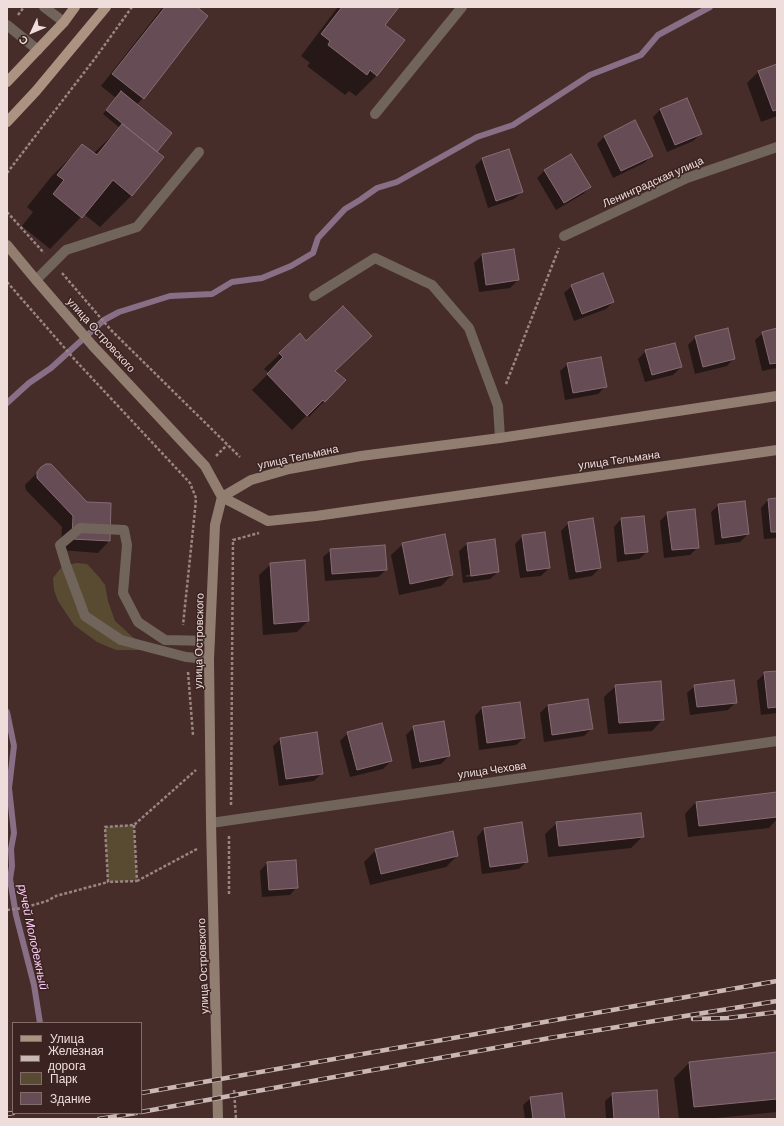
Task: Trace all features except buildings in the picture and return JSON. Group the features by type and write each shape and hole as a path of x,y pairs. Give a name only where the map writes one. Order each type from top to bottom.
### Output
{"main road":[{"path":"7,82 64,22 75,7"},
{"path":"7,122 36,91 106,7"},
{"name":"улица Островского","path":"7,245 93,346 205,466 222,497 215,525 209,659 211,823 218,1119"},
{"name":"улица Тельмана","path":"222,497 251,480 289,469 361,456 500,438 777,396"},
{"name":"улица Тельмана","path":"222,497 268,521 316,516 777,450"}],"street":[{"path":"44,7 64,22"},
{"path":"375,114 462,7"},
{"path":"7,25 38,50"},
{"name":"Ленинградская улица","path":"564,236 687,178 777,147"},
{"path":"36,280 66,250 137,227 199,152"},
{"path":"314,296 375,258 432,285 469,328 498,406 500,438"},
{"path":"209,659 186,656 121,640 85,616 60,545 80,528 124,530 126,545 123,593 138,622 165,640 210,641"},
{"name":"улица Чехова","path":"211,823 777,741"}],"path":[{"path":"7,172 96,57 132,7"},
{"path":"498,406 564,236"},
{"path":"7,282 76,361 190,483 196,498 182,624 185,641"},
{"path":"98,314 111,330 240,457"},
{"path":"229,897 229,820 232,800 233,540 263,531"},
{"path":"186,656 194,739"},
{"path":"108,882 106,827 134,825 197,769 197,777"},
{"path":"134,825 137,881"},
{"path":"7,910 23,908 47,901 56,896 108,882 137,881 197,848 198,856"},
{"path":"234,1089 236,1119"}],"green space":[{"path":"77,563 87,564 99,577 105,585 108,601 115,621 147,650 116,650 97,642 74,625 58,601 54,590 53,578 60,569 66,565"},
{"path":"134,825 137,881 108,882 105,827"}],"waterway":[{"name":"ручей Молодежный","path":"7,403 29,383 51,368 104,320 119,312 170,296 212,294 232,282 262,278 291,266 313,253 318,238 345,209 377,188 397,182 477,137 513,125 590,75 641,55 658,35 710,7"},
{"name":"ручей Молодежный","path":"7,712 14,746 9,788 14,833 11,849 12,866 10,879 16,915 34,985 40,1022"}],"railway":[{"path":"142,1093 777,981"},
{"path":"142,1112 550,1038 777,1001"},
{"path":"693,1019 728,1018 777,1012"},
{"path":"7,1114 12,1113"},
{"path":"99,1119 130,1114"}]}
